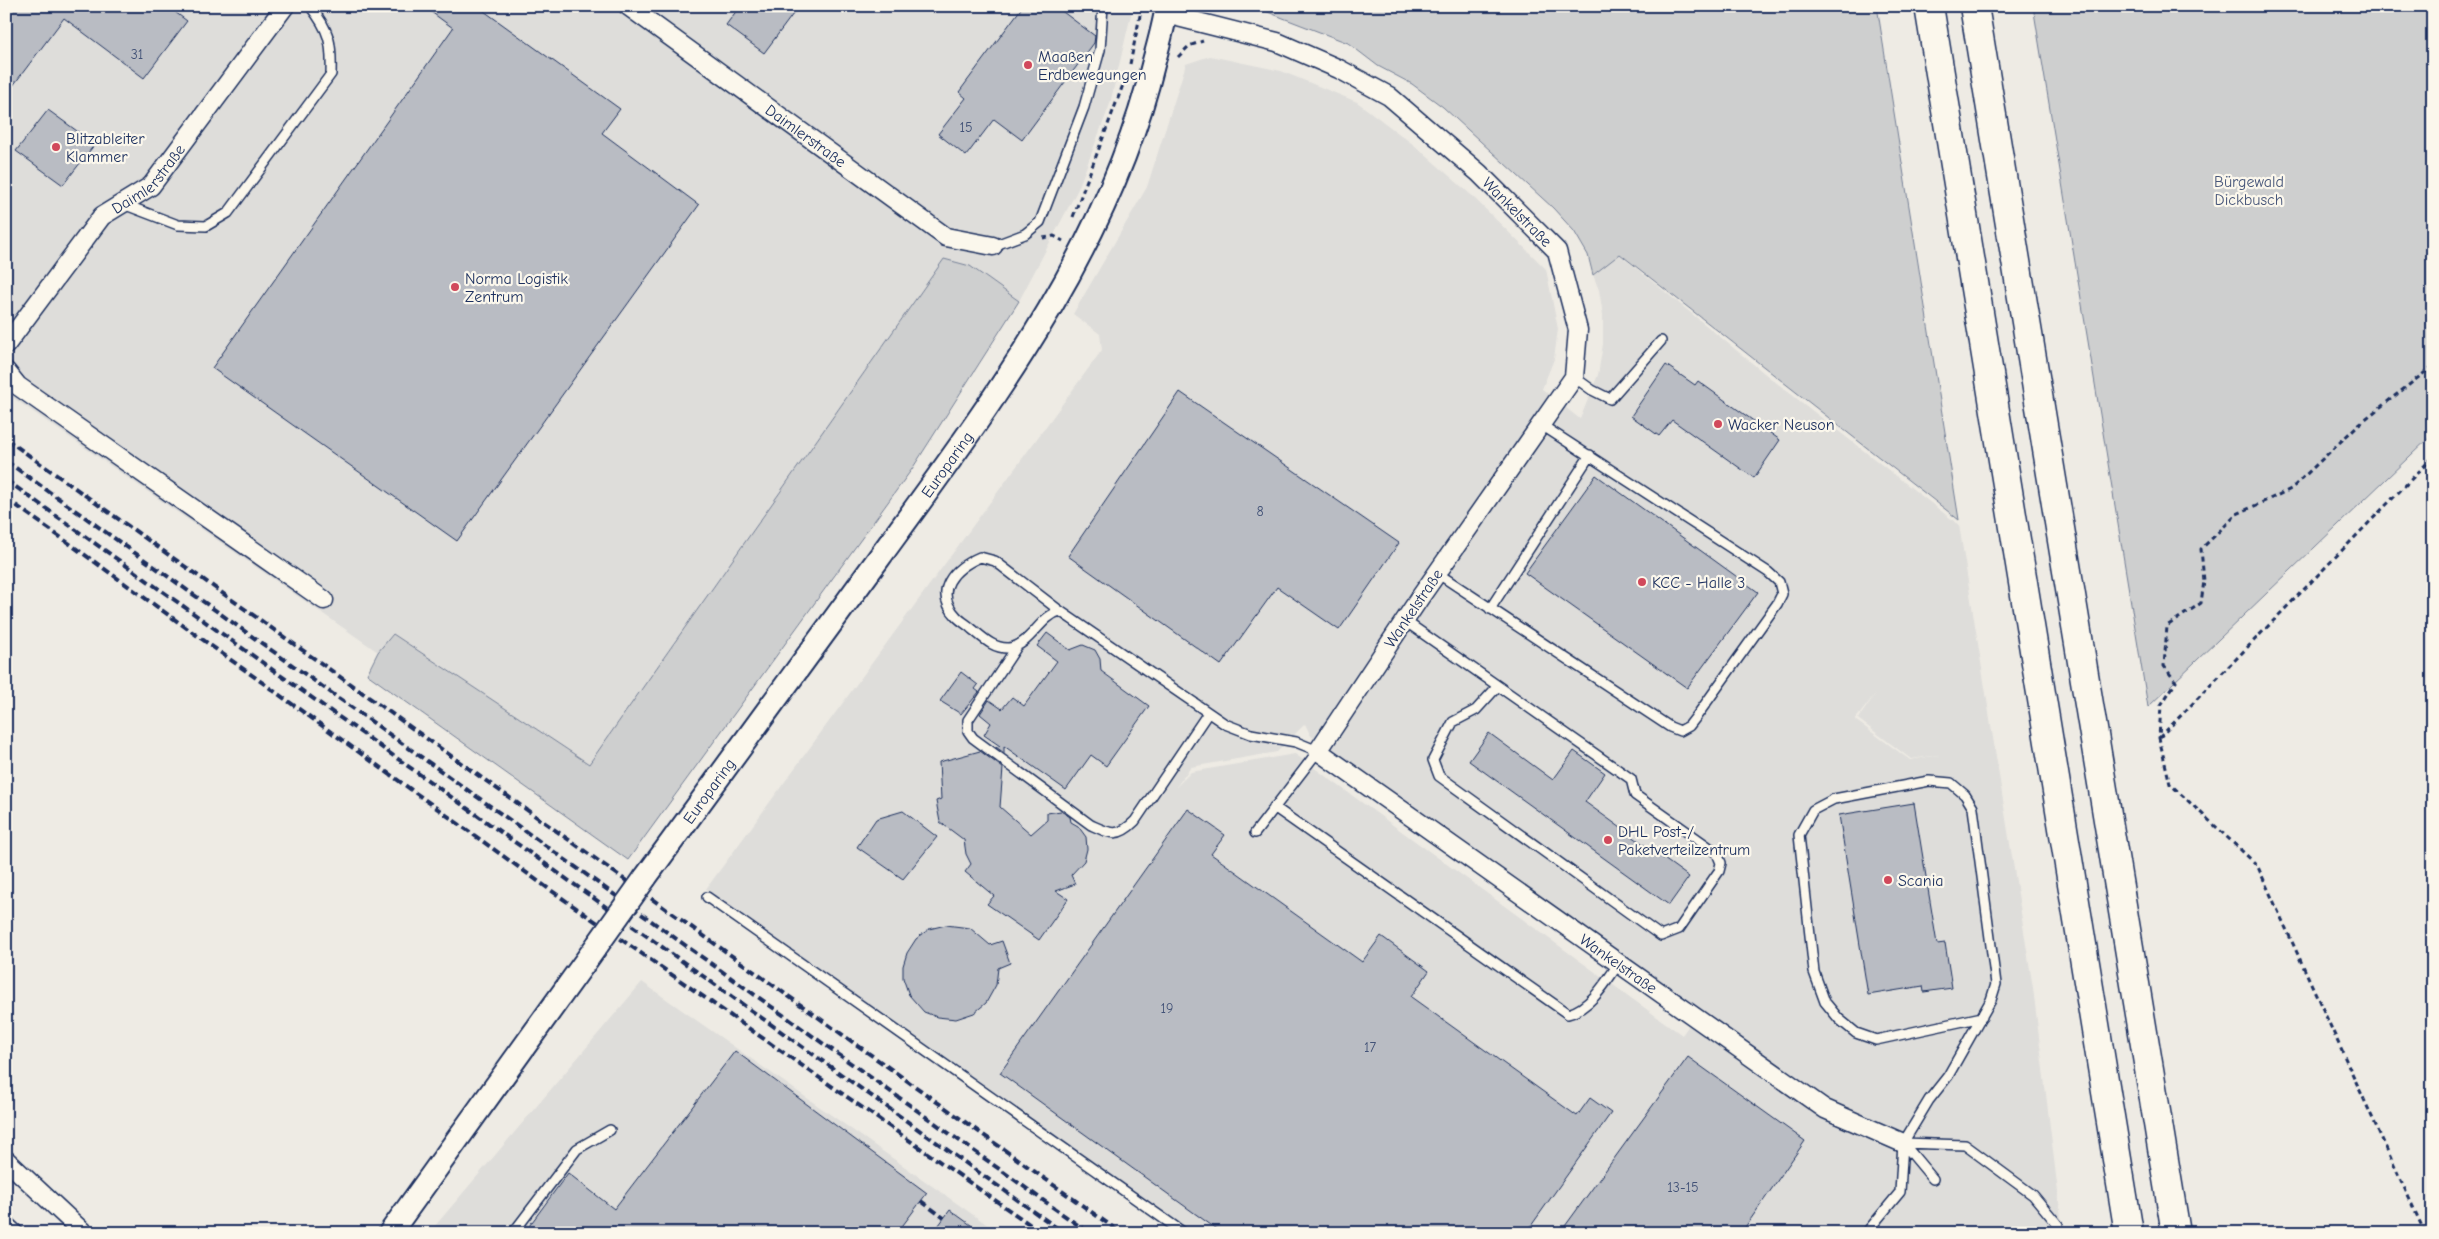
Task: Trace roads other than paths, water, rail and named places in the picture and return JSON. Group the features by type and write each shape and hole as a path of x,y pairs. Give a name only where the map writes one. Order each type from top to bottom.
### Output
{"highway":[{"path":"1928,6 2129,1233"},
{"path":"1974,6 2176,1233"}],"street":[{"name":"Daimlerstraße","path":"6,345 102,216 151,186 285,6"},
{"name":"Daimlerstraße","path":"628,6 946,237 993,246"},
{"name":"Wankelstraße","path":"1166,10 1277,42 1339,69 1389,96 1479,173 1557,251 1578,330 1574,377 1437,573 1318,751 1824,1109 1903,1143"},
{"name":"Europaring","path":"390,1233 645,878 933,483 1000,388 1041,324 1076,265 1126,158 1146,96 1166,10"},
{"path":"6,371 18,386 324,600"},
{"path":"6,1160 84,1233"}],"lane":[{"path":"122,204 178,225 206,226 228,213 331,74 332,46 322,21 310,6"},
{"path":"993,246 1024,234 1040,222 1084,107 1100,50 1103,6"},
{"path":"1574,377 1592,390 1610,399 1661,341"},
{"path":"1437,573 1670,728 1680,731 1696,717 1777,604 1782,594 1779,582 1768,572 1540,424"},
{"path":"1490,609 1590,456"},
{"path":"1018,646 1008,648 994,646 958,617 948,603 946,592 952,575 964,564 980,557 995,561 1060,611 1225,724 1251,734 1296,742 1318,751 1255,833"},
{"path":"1060,611 1052,613 1018,646 968,720 968,731 973,738 1091,825 1107,833 1125,830 1134,821 1208,713"},
{"path":"1405,621 1631,779 1635,795 1717,853 1721,864 1719,870 1679,929 1661,936 1439,776 1433,760 1452,722 1476,710 1497,687"},
{"path":"1866,1233 1900,1192 1903,1143 1929,1100 1948,1076 1982,1017 1991,1000 1996,984 1973,808 1965,795 1951,783 1929,781 1834,799 1813,810 1799,835 1814,972 1825,1002 1839,1019 1856,1033 1876,1040 1982,1017"},
{"path":"1274,807 1568,1014 1579,1011 1601,988 1618,963"},
{"path":"707,898 1184,1233"},
{"path":"513,1233 578,1149 610,1130"},
{"path":"1903,1143 1933,1179"},
{"path":"1903,1143 1965,1145 2034,1195 2058,1225 2060,1233"},
{"path":"6,1220 20,1233"}],"railway":[{"path":"6,439 1121,1233"},
{"path":"6,461 1089,1233"},
{"path":"6,480 1064,1233"},
{"path":"6,498 549,889 1042,1233"},
{"path":"921,1201 944,1218"}],"place":[{"name":"Maaßen Erdbewegungen","path":"1028,65"},
{"name":"Blitzableiter Klammer","path":"56,147"},
{"name":"Norma Logistik Zentrum","path":"455,287"},
{"name":"Wacker Neuson","path":"1718,424"},
{"name":"KCC - Halle 3","path":"1642,582"},
{"name":"DHL Post-/ Paketverteilzentrum","path":"1608,840"},
{"name":"Scania","path":"1888,880"}],"park label":[{"name":"Bürgewald Dickbusch","path":"2249,190"}]}
